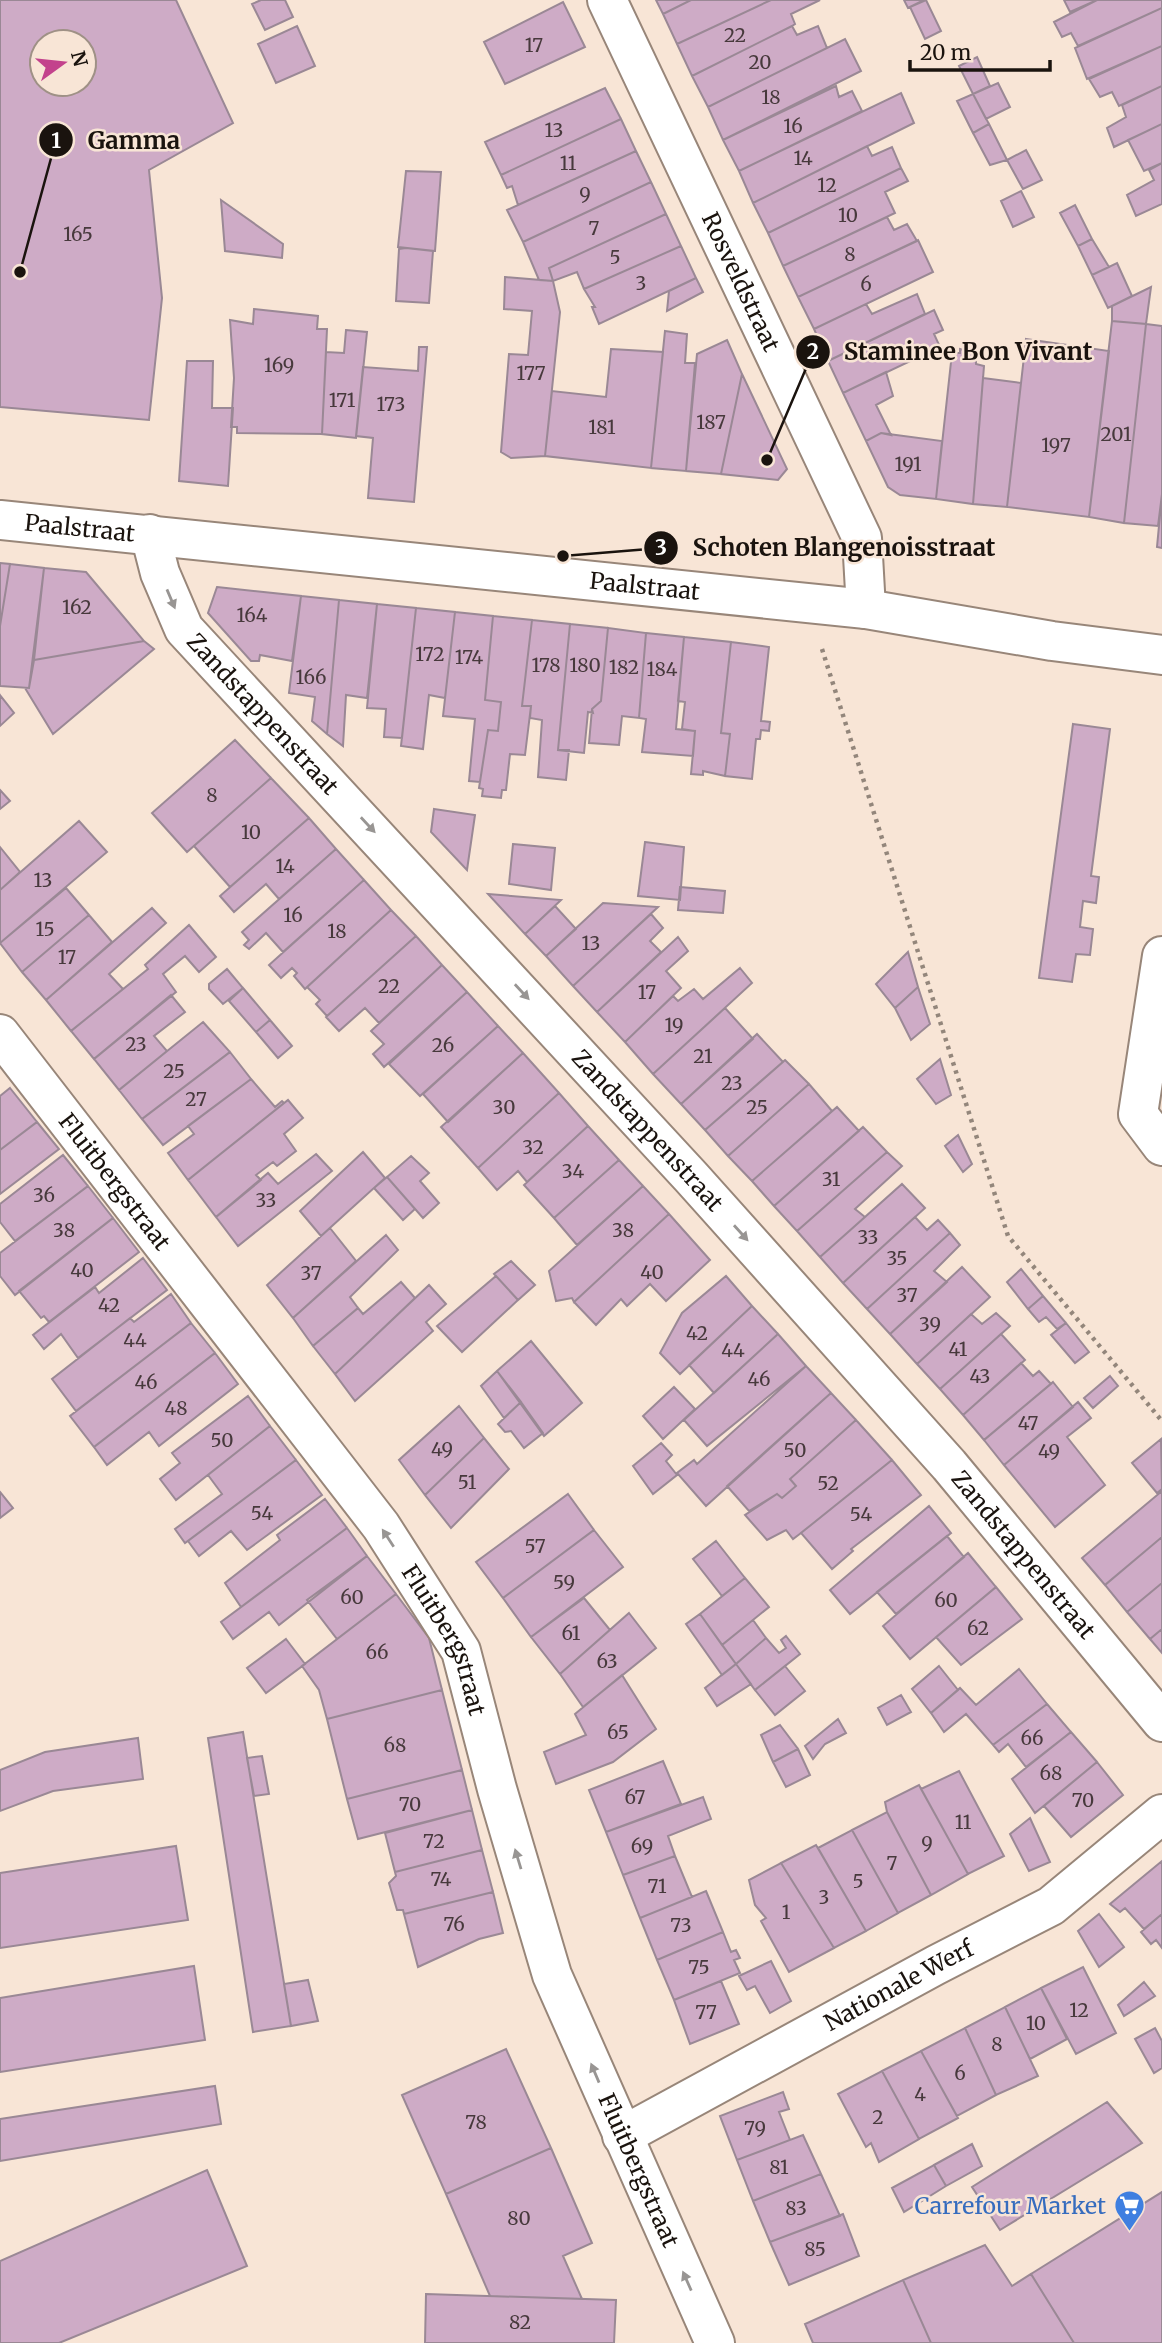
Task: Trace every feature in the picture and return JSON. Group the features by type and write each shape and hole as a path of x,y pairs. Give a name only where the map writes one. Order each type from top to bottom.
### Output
{"street":[{"name":"Rosveldstraat","path":"607,0 862,538 866,609"},
{"name":"Paalstraat","path":"0,520 866,609 1052,641 1162,655"},
{"name":"Zandstappenstraat","path":"150,534 160,573 184,629 700,1187 949,1465 1162,1722"},
{"path":"1162,956 1138,1114 1162,1146"},
{"name":"Fluitbergstraat","path":"0,1034 381,1526 461,1651 497,1789 552,1975 715,2343"},
{"name":"Nationale Werf","path":"622,2136 936,1965 1051,1906 1162,1814"}],"path":[{"path":"807,603 1008,1236 1162,1421"}],"building":[{"path":"0,0 176,0 233,123 149,170 162,298 149,420 0,407"},
{"path":"261,0 285,0 293,17 265,30 252,4"},
{"path":"656,0 691,0 663,14"},
{"path":"691,0 771,0 677,44 663,14"},
{"path":"771,0 820,0 791,14 795,24 792,26 692,76 677,44"},
{"path":"904,0 924,0 908,8"},
{"path":"926,0 941,31 925,39 910,7"},
{"path":"1064,0 1097,0 1070,12"},
{"path":"1097,0 1162,0 1162,8 1078,46 1071,33 1062,37 1054,22"},
{"path":"563,2 585,47 505,84 484,42"},
{"path":"1162,8 1162,46 1087,79 1075,48"},
{"path":"297,26 315,66 276,83 258,44"},
{"path":"792,26 797,35 818,26 827,48 708,107 692,76"},
{"path":"845,39 861,71 723,140 708,107"},
{"path":"1162,46 1162,86 1119,106 1112,92 1100,97 1089,79"},
{"path":"977,57 990,86 973,94 959,66"},
{"path":"998,83 1010,107 986,119 973,94"},
{"path":"836,86 839,97 852,91 862,111 739,171 723,140"},
{"path":"1162,86 1162,124 1114,147 1107,128 1126,117 1122,105"},
{"path":"605,88 621,119 501,175 485,142"},
{"path":"901,93 914,123 753,203 739,171"},
{"path":"973,94 989,124 973,133 957,101"},
{"path":"621,119 636,151 518,205 512,186 507,188 501,175"},
{"path":"989,124 1007,160 990,165 973,133"},
{"path":"1162,124 1162,163 1144,171 1128,140"},
{"path":"867,146 872,156 892,147 901,168 768,233 753,203"},
{"path":"1026,150 1042,180 1023,189 1007,160"},
{"path":"636,151 651,182 523,242 507,210"},
{"path":"1162,163 1162,204 1136,216 1127,195 1154,180 1149,170"},
{"path":"901,168 908,181 885,192 895,213 783,266 768,233"},
{"path":"406,171 441,172 435,251 398,247"},
{"path":"651,182 666,214 549,268 553,281 539,280 523,242"},
{"path":"1021,191 1034,217 1013,227 1001,201"},
{"path":"221,200 283,244 282,258 225,251"},
{"path":"1075,205 1092,239 1078,246 1060,213"},
{"path":"666,214 681,246 584,289 577,272 553,281 549,268"},
{"path":"887,217 894,230 907,224 917,241 798,297 783,266"},
{"path":"1092,239 1109,267 1092,275 1078,246"},
{"path":"918,240 933,272 814,329 798,297"},
{"path":"681,246 696,278 599,324 592,307 595,307 584,289"},
{"path":"399,249 433,251 429,303 396,301"},
{"path":"1117,263 1132,296 1108,308 1092,275"},
{"path":"505,277 553,281 560,312 545,456 511,458 501,452 509,354 528,355 532,311 504,309"},
{"path":"696,278 703,292 667,311 669,291"},
{"path":"1151,287 1146,324 1112,321 1112,306"},
{"path":"917,294 925,314 828,361 814,329 866,304 872,314"},
{"path":"254,309 318,316 317,329 327,329 322,434 237,433 237,427 231,427 234,378 230,320 253,324"},
{"path":"934,310 943,330 934,334 940,347 843,393 828,361"},
{"path":"1112,321 1146,324 1124,523 1089,517"},
{"path":"1146,324 1162,326 1162,494 1158,526 1124,523"},
{"path":"346,330 367,332 356,438 322,434 326,352 344,353"},
{"path":"665,331 687,334 685,363 695,363 686,471 651,468"},
{"path":"1026,339 1109,351 1089,517 1007,507"},
{"path":"727,340 742,374 721,474 686,471 697,354"},
{"path":"419,347 427,347 414,502 368,498 373,438 356,436 363,367 418,371"},
{"path":"611,349 663,352 651,468 545,456 552,391 606,397"},
{"path":"960,349 976,354 976,364 984,366 973,504 936,499 952,353 960,353"},
{"path":"187,361 213,361 212,408 233,408 228,486 179,481"},
{"path":"886,372 893,396 876,405 891,435 881,433 866,441 843,393"},
{"path":"742,374 787,469 778,480 721,474"},
{"path":"983,378 1021,383 1007,507 973,504"},
{"path":"881,433 942,441 936,499 900,495 888,487 866,441"},
{"path":"1162,494 1162,548 1157,547"},
{"path":"0,563 10,564 0,626"},
{"path":"10,564 44,568 29,688 0,686 0,626"},
{"path":"44,568 86,572 144,641 34,660"},
{"path":"217,587 301,596 292,661 260,655 259,661 251,661 208,613"},
{"path":"301,596 339,600 327,734 312,721 315,697 289,693"},
{"path":"339,600 377,604 367,698 346,695 343,746 327,734"},
{"path":"377,604 416,608 402,738 384,737 386,709 367,708"},
{"path":"416,608 455,612 445,698 429,695 423,749 401,746"},
{"path":"455,612 493,616 485,700 501,702 498,731 488,730 480,782 469,781 475,719 443,716"},
{"path":"493,616 532,620 522,706 531,706 525,755 510,754 506,790 502,790 501,798 482,796 483,789 479,788 488,730 498,731 501,702 485,700"},
{"path":"532,620 570,624 558,750 569,750 566,780 538,777 542,720 530,718 531,706 522,706"},
{"path":"570,624 608,628 601,701 592,709 593,713 588,712 584,753 558,750"},
{"path":"608,628 646,633 639,718 622,716 619,745 589,743 592,709 601,701"},
{"path":"646,633 684,637 676,729 695,731 693,756 642,752 646,719 639,718"},
{"path":"684,637 731,642 721,733 730,734 725,776 703,771 703,775 691,774 695,731 682,729 685,702 678,701"},
{"path":"144,641 154,649 53,734 25,688 29,688 34,660"},
{"path":"731,642 769,647 761,721 770,722 769,731 761,730 760,739 756,739 752,779 725,776 730,734 721,733"},
{"path":"0,695 14,713 0,726"},
{"path":"1073,724 1110,729 1091,876 1099,877 1096,903 1083,901 1080,927 1093,929 1090,955 1076,954 1072,982 1039,978"},
{"path":"235,740 271,778 187,852 152,813"},
{"path":"271,778 309,818 230,887 194,846"},
{"path":"0,790 10,801 0,809"},
{"path":"434,809 475,815 467,870 431,832"},
{"path":"309,818 336,849 279,899 266,884 234,912 220,896"},
{"path":"79,821 107,852 0,943 0,890"},
{"path":"645,842 684,847 680,900 638,896"},
{"path":"513,844 555,848 551,890 509,884"},
{"path":"0,847 20,872 0,890"},
{"path":"336,849 364,880 283,952 266,933 249,949 244,945 249,940 242,932"},
{"path":"364,880 391,910 305,989 294,976 297,973 292,968 281,978 269,965"},
{"path":"680,887 725,891 723,913 678,910"},
{"path":"66,888 89,915 22,972 0,943"},
{"path":"488,894 561,900 525,934"},
{"path":"603,903 658,907 573,986 546,956"},
{"path":"555,906 576,929 546,956 525,934"},
{"path":"152,908 166,923 109,974 123,989 71,1031 46,1000"},
{"path":"391,910 416,936 327,1016 316,1004 320,1000 307,987"},
{"path":"651,914 663,928 650,941 661,952 597,1012 573,986"},
{"path":"89,915 112,942 46,1000 22,972"},
{"path":"189,925 216,957 199,972 185,956 163,974 176,992 94,1059 71,1031 148,969 145,965"},
{"path":"416,936 442,965 379,1023 365,1008 339,1031 326,1017"},
{"path":"678,937 688,951 666,971 681,988 625,1042 597,1012"},
{"path":"908,952 918,987 895,1008 876,984"},
{"path":"442,965 467,992 384,1067 373,1054 384,1044 371,1031"},
{"path":"740,968 752,983 653,1074 625,1042 673,996 678,1001 694,989 703,999"},
{"path":"227,969 243,988 223,1004 209,989 209,984"},
{"path":"918,987 930,1024 911,1040 895,1008"},
{"path":"243,988 270,1020 256,1032 229,1001"},
{"path":"467,992 498,1026 420,1096 389,1064"},
{"path":"171,995 185,1012 154,1036 167,1051 119,1090 94,1059"},
{"path":"725,1008 753,1039 681,1104 653,1074"},
{"path":"270,1020 292,1046 278,1058 256,1032"},
{"path":"203,1022 230,1052 142,1119 119,1090"},
{"path":"498,1026 523,1053 448,1122 423,1094"},
{"path":"757,1034 783,1062 705,1130 681,1104"},
{"path":"230,1052 251,1079 163,1145 142,1119"},
{"path":"523,1053 559,1093 478,1168 441,1127"},
{"path":"940,1059 951,1095 936,1104 917,1079"},
{"path":"785,1060 809,1084 728,1156 705,1130"},
{"path":"251,1079 275,1107 282,1101 284,1103 188,1180 168,1153 194,1134 188,1126"},
{"path":"809,1084 832,1111 752,1181 728,1156"},
{"path":"10,1088 37,1122 0,1150 0,1096"},
{"path":"559,1093 588,1126 527,1182 518,1171 497,1190 478,1168"},
{"path":"288,1100 303,1118 284,1134 296,1151 277,1166 273,1162 256,1175 261,1180 216,1217 188,1180"},
{"path":"837,1107 859,1131 774,1206 752,1181"},
{"path":"37,1122 59,1149 0,1194 0,1150"},
{"path":"588,1126 619,1160 554,1218 524,1185"},
{"path":"863,1127 887,1152 797,1231 774,1206"},
{"path":"958,1135 972,1164 963,1172 945,1146"},
{"path":"363,1152 385,1178 321,1236 300,1211"},
{"path":"887,1152 902,1166 855,1209 865,1217 820,1257 797,1231"},
{"path":"316,1154 332,1171 238,1246 216,1217 268,1173 278,1184"},
{"path":"63,1155 88,1186 15,1241 0,1222 0,1204"},
{"path":"411,1156 429,1173 420,1181 439,1203 423,1218 387,1177"},
{"path":"619,1160 643,1186 577,1245 554,1218"},
{"path":"387,1177 415,1209 403,1220 374,1188"},
{"path":"902,1184 925,1208 843,1283 820,1257"},
{"path":"88,1186 113,1218 15,1295 0,1276 0,1253"},
{"path":"643,1186 669,1214 574,1302 572,1298 556,1301 549,1271"},
{"path":"669,1214 710,1260 666,1301 650,1284 627,1306 621,1299 596,1325 574,1302"},
{"path":"915,1217 927,1230 938,1220 950,1233 867,1309 843,1283"},
{"path":"113,1218 139,1252 49,1322 44,1316 41,1318 19,1291"},
{"path":"330,1228 356,1261 293,1318 267,1285"},
{"path":"950,1233 960,1245 934,1271 947,1282 890,1334 867,1309"},
{"path":"386,1235 398,1250 350,1297 358,1308 313,1346 293,1318"},
{"path":"143,1258 167,1290 78,1358 61,1334 44,1349 33,1335 95,1287 99,1293"},
{"path":"511,1261 535,1285 518,1300 494,1274"},
{"path":"962,1267 990,1297 917,1364 890,1334"},
{"path":"1021,1269 1043,1296 1028,1309 1007,1282"},
{"path":"496,1276 518,1300 462,1352 437,1326"},
{"path":"726,1276 752,1306 680,1374 660,1353 682,1313"},
{"path":"401,1282 415,1298 335,1374 313,1346 358,1308 363,1314"},
{"path":"429,1285 446,1304 426,1322 433,1331 355,1401 335,1374"},
{"path":"171,1294 191,1323 76,1411 52,1379 130,1318 134,1322"},
{"path":"1043,1296 1066,1323 1057,1329 1046,1317 1039,1322 1028,1309"},
{"path":"752,1306 778,1334 714,1393 689,1365"},
{"path":"996,1313 1010,1326 940,1389 917,1364 971,1314 982,1324"},
{"path":"191,1323 215,1353 94,1447 70,1416"},
{"path":"1066,1323 1089,1352 1075,1363 1051,1335"},
{"path":"778,1334 806,1366 707,1446 684,1420"},
{"path":"1001,1334 1025,1360 963,1415 940,1389"},
{"path":"531,1341 582,1403 544,1436 497,1371"},
{"path":"215,1353 238,1384 159,1446 149,1432 107,1465 94,1447"},
{"path":"1021,1363 1033,1376 1039,1371 1051,1384 984,1440 963,1415"},
{"path":"806,1366 831,1393 706,1506 677,1473 694,1460 697,1464"},
{"path":"497,1371 521,1402 504,1418 481,1386"},
{"path":"1110,1376 1118,1386 1093,1408 1084,1398"},
{"path":"1053,1382 1073,1407 1004,1465 984,1440"},
{"path":"674,1387 695,1409 663,1439 643,1416"},
{"path":"831,1393 856,1420 790,1479 796,1486 782,1498 777,1494 749,1511 727,1486"},
{"path":"248,1396 270,1426 176,1500 160,1479 180,1463 172,1453"},
{"path":"521,1402 543,1433 524,1448 511,1431 505,1432 498,1424"},
{"path":"1078,1402 1091,1418 1067,1437 1105,1485 1055,1527 1004,1465"},
{"path":"459,1406 484,1438 425,1495 399,1460"},
{"path":"856,1420 892,1460 793,1539 786,1530 767,1540 745,1515 777,1494 782,1498 796,1486 790,1479"},
{"path":"270,1426 296,1460 185,1543 175,1529 222,1494 208,1475"},
{"path":"484,1438 509,1469 451,1528 425,1495"},
{"path":"1161,1439 1162,1489 1157,1493 1132,1463"},
{"path":"661,1443 672,1455 666,1461 677,1475 653,1494 633,1466"},
{"path":"296,1460 322,1495 247,1550 231,1531 199,1556 188,1541"},
{"path":"892,1460 921,1495 851,1549 853,1551 832,1569 801,1533"},
{"path":"1162,1491 1162,1537 1105,1585 1082,1558"},
{"path":"0,1492 13,1508 0,1518"},
{"path":"568,1494 594,1530 503,1598 476,1562"},
{"path":"325,1499 347,1528 241,1607 225,1583 280,1540 277,1535"},
{"path":"929,1506 951,1533 850,1614 830,1590"},
{"path":"347,1528 367,1556 279,1625 269,1612 233,1639 221,1622"},
{"path":"594,1530 623,1567 531,1637 503,1598"},
{"path":"947,1536 964,1557 896,1614 877,1592"},
{"path":"1162,1537 1162,1583 1127,1612 1105,1585"},
{"path":"716,1541 745,1578 722,1596 693,1559"},
{"path":"968,1553 996,1587 910,1659 883,1626"},
{"path":"367,1556 396,1594 337,1639 307,1600"},
{"path":"745,1578 769,1607 722,1645 700,1614"},
{"path":"1162,1583 1162,1629 1150,1639 1127,1612"},
{"path":"996,1587 1022,1619 961,1665 936,1637"},
{"path":"396,1594 429,1638 442,1690 327,1719 319,1690 302,1666"},
{"path":"584,1598 610,1630 560,1674 531,1637"},
{"path":"629,1613 656,1648 583,1707 560,1674"},
{"path":"700,1614 736,1664 722,1675 686,1624"},
{"path":"753,1620 766,1638 736,1664 722,1645"},
{"path":"1162,1629 1162,1653 1150,1639"},
{"path":"786,1636 800,1654 755,1690 736,1664 766,1638 779,1653 786,1648 781,1640"},
{"path":"286,1639 305,1664 266,1693 247,1668"},
{"path":"736,1664 751,1684 717,1706 705,1688"},
{"path":"785,1666 805,1691 775,1715 755,1690"},
{"path":"939,1666 958,1690 931,1713 912,1689"},
{"path":"1019,1669 1047,1704 993,1745 966,1714 944,1732 931,1713 960,1688 976,1705"},
{"path":"622,1675 656,1729 613,1762 556,1784 544,1752 586,1735 575,1714"},
{"path":"442,1690 462,1770 347,1799 327,1719"},
{"path":"901,1695 911,1712 887,1725 878,1708"},
{"path":"1047,1704 1071,1732 1026,1767 1008,1744 999,1752 993,1745"},
{"path":"838,1719 846,1733 825,1744 813,1759 805,1746"},
{"path":"780,1725 798,1749 773,1762 761,1735"},
{"path":"243,1732 291,2026 253,2032 208,1738"},
{"path":"1071,1732 1097,1762 1035,1813 1012,1779"},
{"path":"138,1738 143,1779 53,1791 0,1811 0,1770 45,1752"},
{"path":"798,1749 810,1775 786,1787 773,1762"},
{"path":"262,1756 269,1794 254,1796 247,1758"},
{"path":"663,1761 681,1804 606,1832 589,1790"},
{"path":"1097,1762 1123,1795 1071,1837 1044,1806"},
{"path":"462,1770 472,1810 358,1839 347,1799"},
{"path":"959,1771 1004,1856 968,1874 921,1789"},
{"path":"919,1785 968,1874 931,1895 887,1812 885,1802"},
{"path":"703,1797 711,1819 668,1836 675,1856 623,1875 606,1832"},
{"path":"472,1810 482,1850 395,1872 385,1833"},
{"path":"887,1812 931,1895 898,1913 852,1830"},
{"path":"1030,1818 1050,1862 1029,1871 1010,1834"},
{"path":"852,1830 898,1913 866,1931 818,1848"},
{"path":"816,1845 866,1931 834,1948 781,1863"},
{"path":"176,1846 188,1920 0,1948 0,1873"},
{"path":"482,1850 493,1892 404,1914 403,1910 397,1910 389,1883 396,1876 395,1872"},
{"path":"675,1856 692,1897 640,1918 623,1875"},
{"path":"1162,1861 1162,1914 1144,1929 1125,1908 1120,1912 1110,1904"},
{"path":"781,1863 834,1948 789,1972 761,1921 766,1918 755,1905 749,1880"},
{"path":"706,1891 723,1932 657,1960 640,1918"},
{"path":"493,1892 503,1933 479,1939 418,1967 404,1914"},
{"path":"1099,1914 1124,1947 1099,1967 1078,1931"},
{"path":"1162,1914 1162,1948 1156,1940 1151,1944 1141,1932"},
{"path":"723,1932 731,1952 736,1950 740,1958 734,1960 740,1973 674,2000 657,1960"},
{"path":"771,1961 791,2001 770,2013 755,1986 747,1990 739,1976"},
{"path":"194,1966 205,2040 0,2072 0,1998"},
{"path":"1083,1967 1116,2033 1076,2054 1041,1988"},
{"path":"308,1980 318,2021 291,2026 284,1984"},
{"path":"721,1981 739,2024 690,2044 674,2000"},
{"path":"1144,1982 1155,1996 1124,2016 1118,2005"},
{"path":"1041,1988 1067,2039 1030,2059 1005,2007"},
{"path":"1005,2007 1038,2076 996,2095 965,2028"},
{"path":"965,2028 996,2095 957,2116 921,2051"},
{"path":"1155,2028 1162,2041 1162,2068 1154,2073 1135,2039"},
{"path":"506,2049 551,2148 446,2194 402,2095"},
{"path":"921,2051 958,2118 919,2139 882,2071"},
{"path":"882,2071 919,2139 879,2162 871,2143 866,2147 838,2094"},
{"path":"215,2086 221,2124 0,2161 0,2119"},
{"path":"783,2092 789,2109 779,2112 790,2140 737,2160 720,2116"},
{"path":"1107,2102 1142,2143 1000,2230 972,2187"},
{"path":"803,2135 821,2174 753,2201 737,2160"},
{"path":"972,2144 982,2166 946,2186 934,2165"},
{"path":"551,2148 592,2243 563,2256 582,2299 490,2296 446,2194"},
{"path":"934,2165 946,2186 904,2212 892,2188"},
{"path":"207,2170 247,2266 59,2343 0,2343 0,2261"},
{"path":"821,2174 840,2216 770,2242 753,2201"},
{"name":"Carrefour Market","path":"1162,2192 1162,2343 1074,2343 1031,2274"},
{"path":"843,2214 859,2256 789,2285 770,2242"},
{"path":"985,2245 1012,2286 1031,2274 1074,2343 931,2343 903,2280"},
{"path":"903,2280 931,2343 813,2343 805,2324"},
{"path":"426,2294 616,2300 614,2343 425,2343"}],"place":[{"name":"Gamma","path":"20,272"},
{"name":"Staminee Bon Vivant","path":"767,460"},
{"name":"Schoten Blangenoisstraat","path":"563,556"},
{"name":"Carrefour Market","path":"1129,2233"}]}
